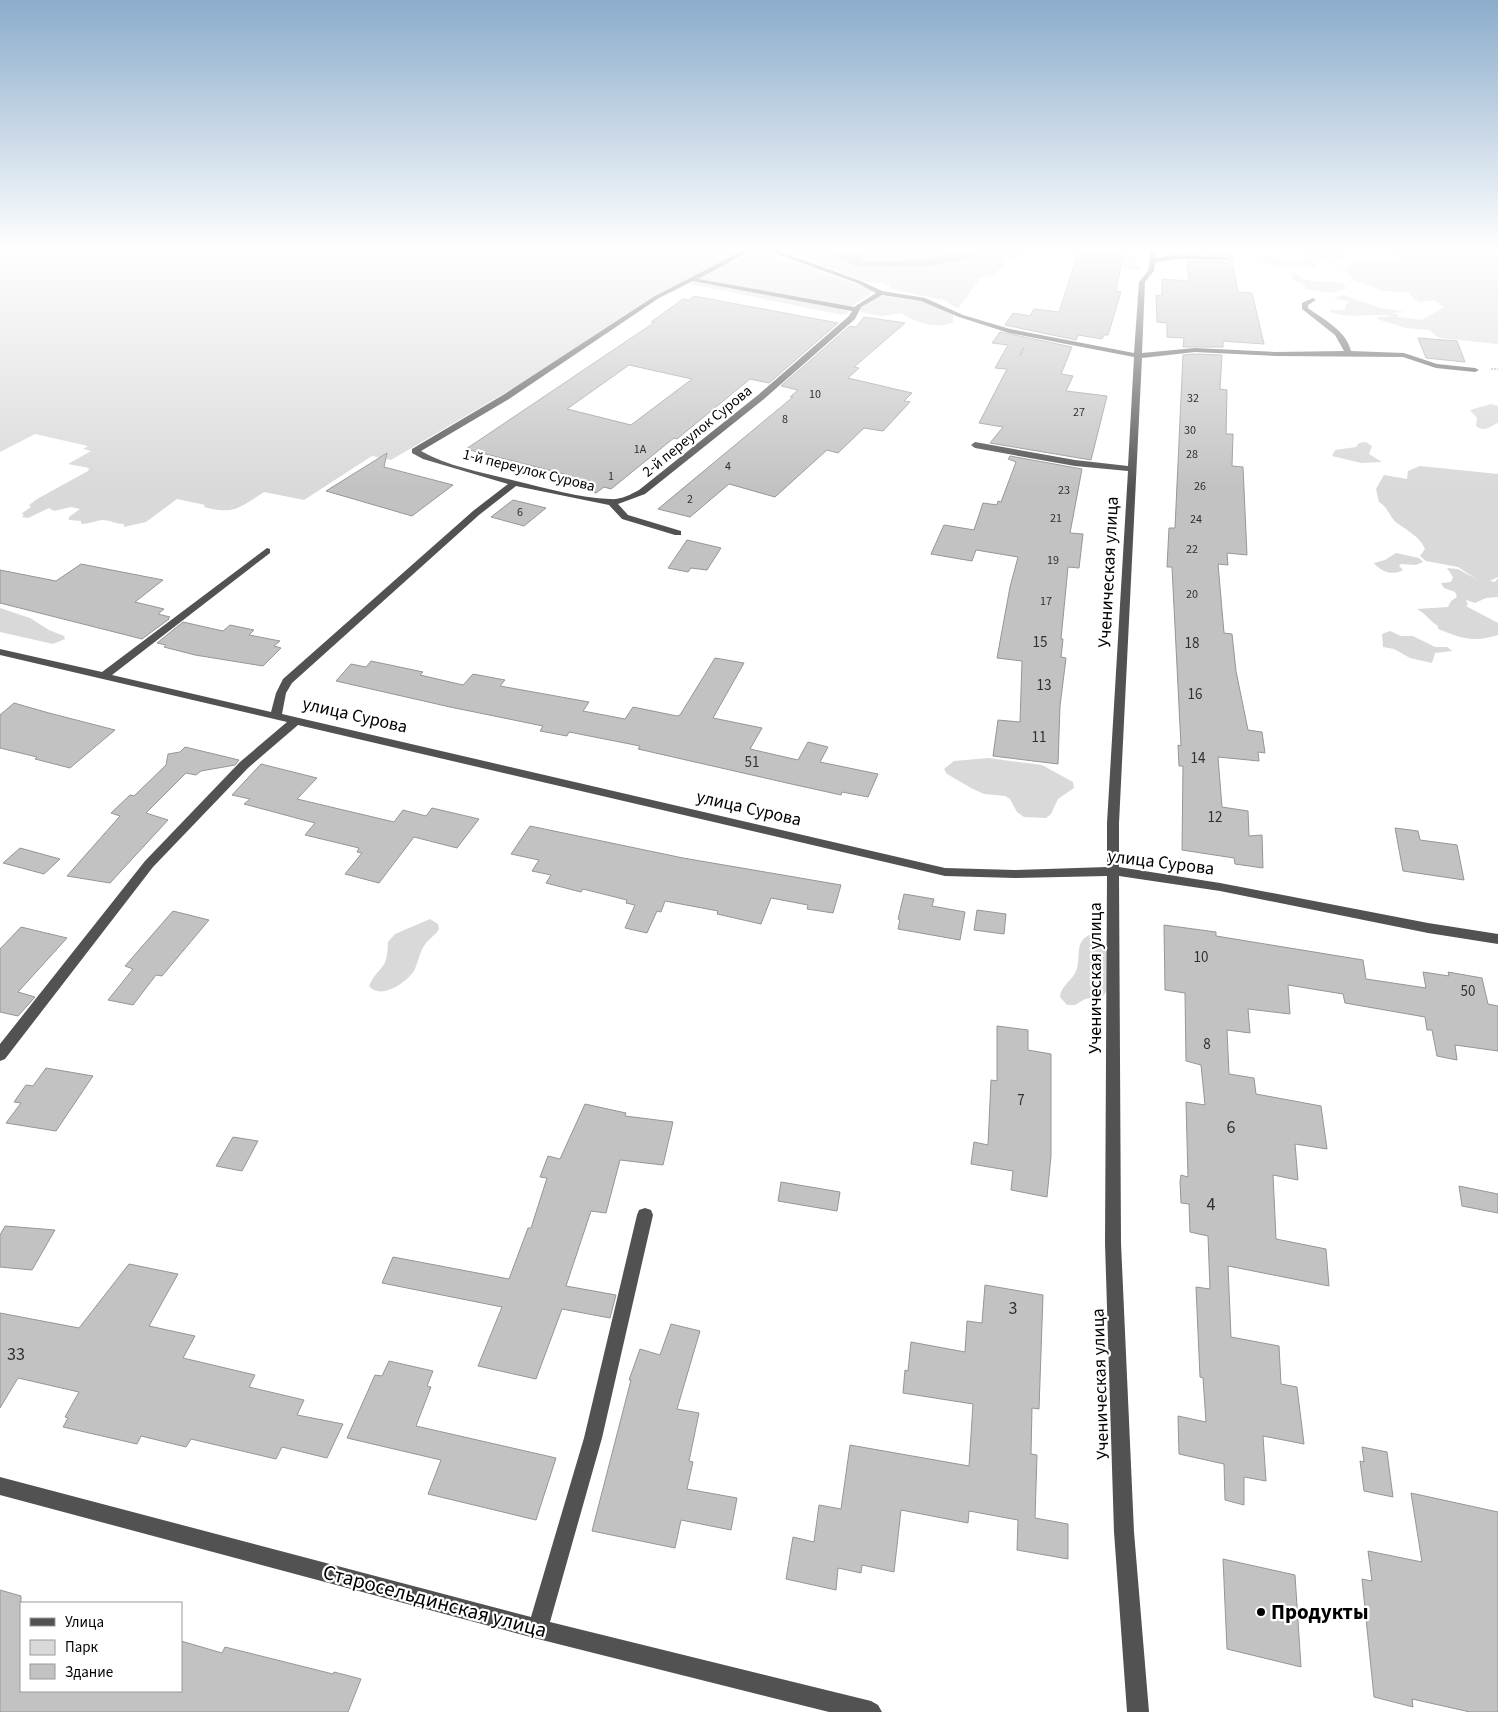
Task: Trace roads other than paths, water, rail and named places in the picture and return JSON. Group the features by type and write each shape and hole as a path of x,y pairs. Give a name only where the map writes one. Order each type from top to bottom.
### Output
{"street":[{"name":"1-й переулок Сурова","path":"609,328 476,415 415,451 418,455 515,483 598,501 612,502"},
{"name":"2-й переулок Сурова","path":"612,502 628,499 642,492 762,397 840,328"},
{"path":"1002,328 1029,336 1138,356 1195,350 1286,354 1348,353 1404,355 1436,366 1475,370"},
{"name":"Ученическая улица","path":"1138,1712 1124,1532 1113,1243 1113,823 1140,328"},
{"path":"1331,328 1341,335 1348,346 1348,353"},
{"path":"974,445 1075,463 1132,469"},
{"path":"276,715 281,693 287,681 469,519 515,483"},
{"path":"612,502 625,517 678,533"},
{"path":"105,676 267,551"},
{"name":"улица Сурова","path":"0,652 944,872 1015,874 1114,871 1220,887 1428,928 1498,939"},
{"path":"0,1055 149,864 244,766 297,720"},
{"path":"538,1628 593,1438 645,1215"},
{"name":"Старосельдинская улица","path":"0,1486 538,1628 872,1712"}],"place":[{"name":"Продукты","path":"1261,1612"}]}
